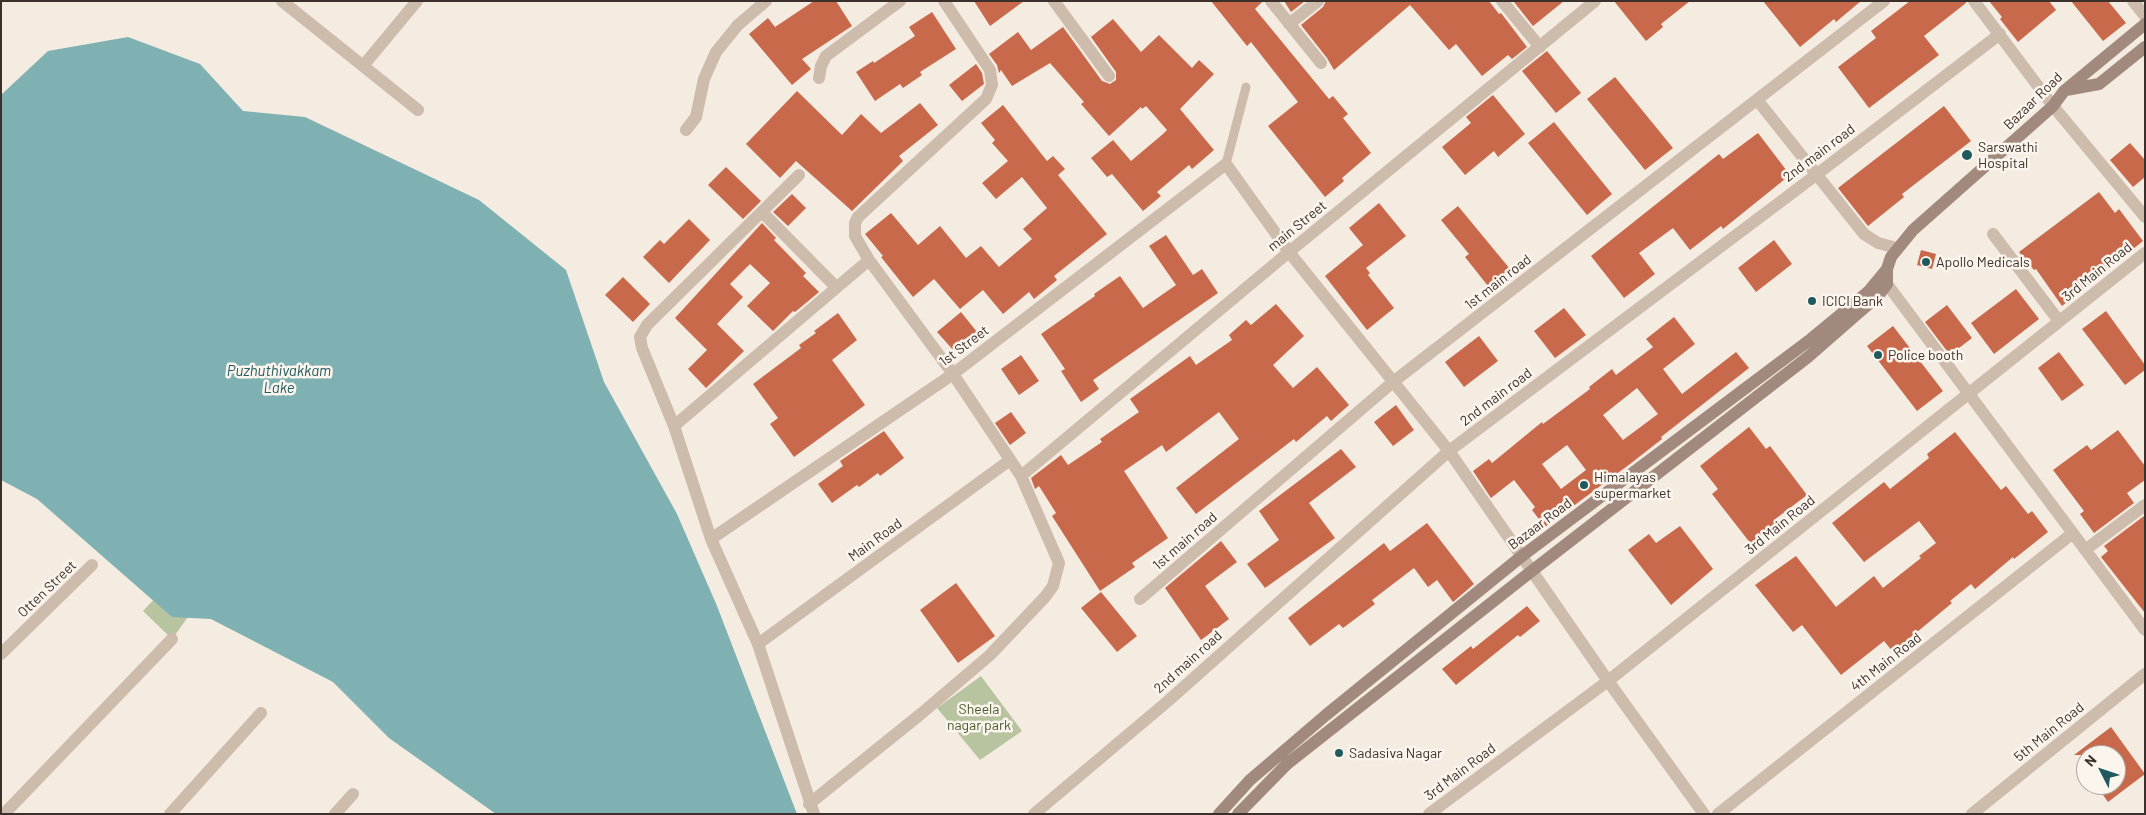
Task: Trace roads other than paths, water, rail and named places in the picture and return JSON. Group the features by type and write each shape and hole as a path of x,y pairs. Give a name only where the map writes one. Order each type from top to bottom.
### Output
{"main road":[{"name":"Bazaar Road","path":"1887,284 1887,269 1890,257 1896,248 1937,206 2053,106 2064,91 2145,24"},
{"path":"2064,91 2099,84 2145,47"},
{"name":"Bazaar Road","path":"1219,814 1250,780 1326,715 1522,556 1811,339 1868,292 1887,269"},
{"path":"1238,814 1287,764 1532,570 1808,357 1877,296 1887,284"}],"street":[{"path":"282,1 418,110"},
{"path":"363,66 417,1"},
{"path":"686,130 696,118 704,79 716,52 738,24 766,1"},
{"path":"819,78 821,66 826,56 900,1"},
{"path":"1054,1 1109,76"},
{"path":"1271,1 1321,63"},
{"path":"1289,24 1318,1"},
{"path":"1502,1 1540,47"},
{"name":"main Street","path":"1020,476 1595,1"},
{"name":"1st main road","path":"1140,599 1393,382 1758,101 1884,1"},
{"path":"1974,1 2053,106 2145,217"},
{"path":"2133,1 2145,16"},
{"path":"799,175 643,329 640,338 642,348 674,426 711,538 758,644 811,809 990,655 1045,597 1053,586 1059,563 1020,476 953,374 869,260 855,236 855,223 858,217 986,99 992,85 990,70 950,3"},
{"name":"2nd main road","path":"1034,814 1168,701 1449,451 2000,34"},
{"path":"1758,101 1864,234 1878,243 1896,248"},
{"path":"1226,164 1289,252 1449,451 1608,680 1704,814"},
{"name":"1st Street","path":"711,538 953,374 1226,164"},
{"path":"762,212 836,287"},
{"path":"1993,234 2059,321"},
{"name":"3rd Main Road","path":"1429,814 1608,680 2145,253"},
{"path":"674,426 869,260"},
{"path":"1887,284 2145,630"},
{"name":"Main Road","path":"758,644 1010,460"},
{"path":"2085,550 2145,505"},
{"name":"4th Main Road","path":"1718,814 2073,533"},
{"name":"Otten Street","path":"2,651 92,565"},
{"path":"4,814 172,639"},
{"name":"5th Main Road","path":"1972,814 2145,674"},
{"path":"170,814 261,713"},
{"path":"335,814 353,794"}],"lane":[{"path":"1226,164 1246,87"}],"water":[{"name":"Puzhuthivakkam Lake","path":"128,37 200,64 243,111 305,117 479,200 566,270 604,382 677,514 717,606 797,814 496,814 389,738 333,682 211,619 172,617 37,499 1,480 1,95 48,51"}],"place":[{"name":"Sarswathi Hospital","path":"1967,155"},
{"name":"Apollo Medicals","path":"1926,262"},
{"name":"ICICI Bank","path":"1812,301"},
{"name":"Police booth","path":"1878,355"},
{"name":"Himalayas supermarket","path":"1584,485"},
{"name":"Sadasiva Nagar","path":"1339,753"}],"park label":[{"name":"Sheela nagar park","path":"979,718"}]}
